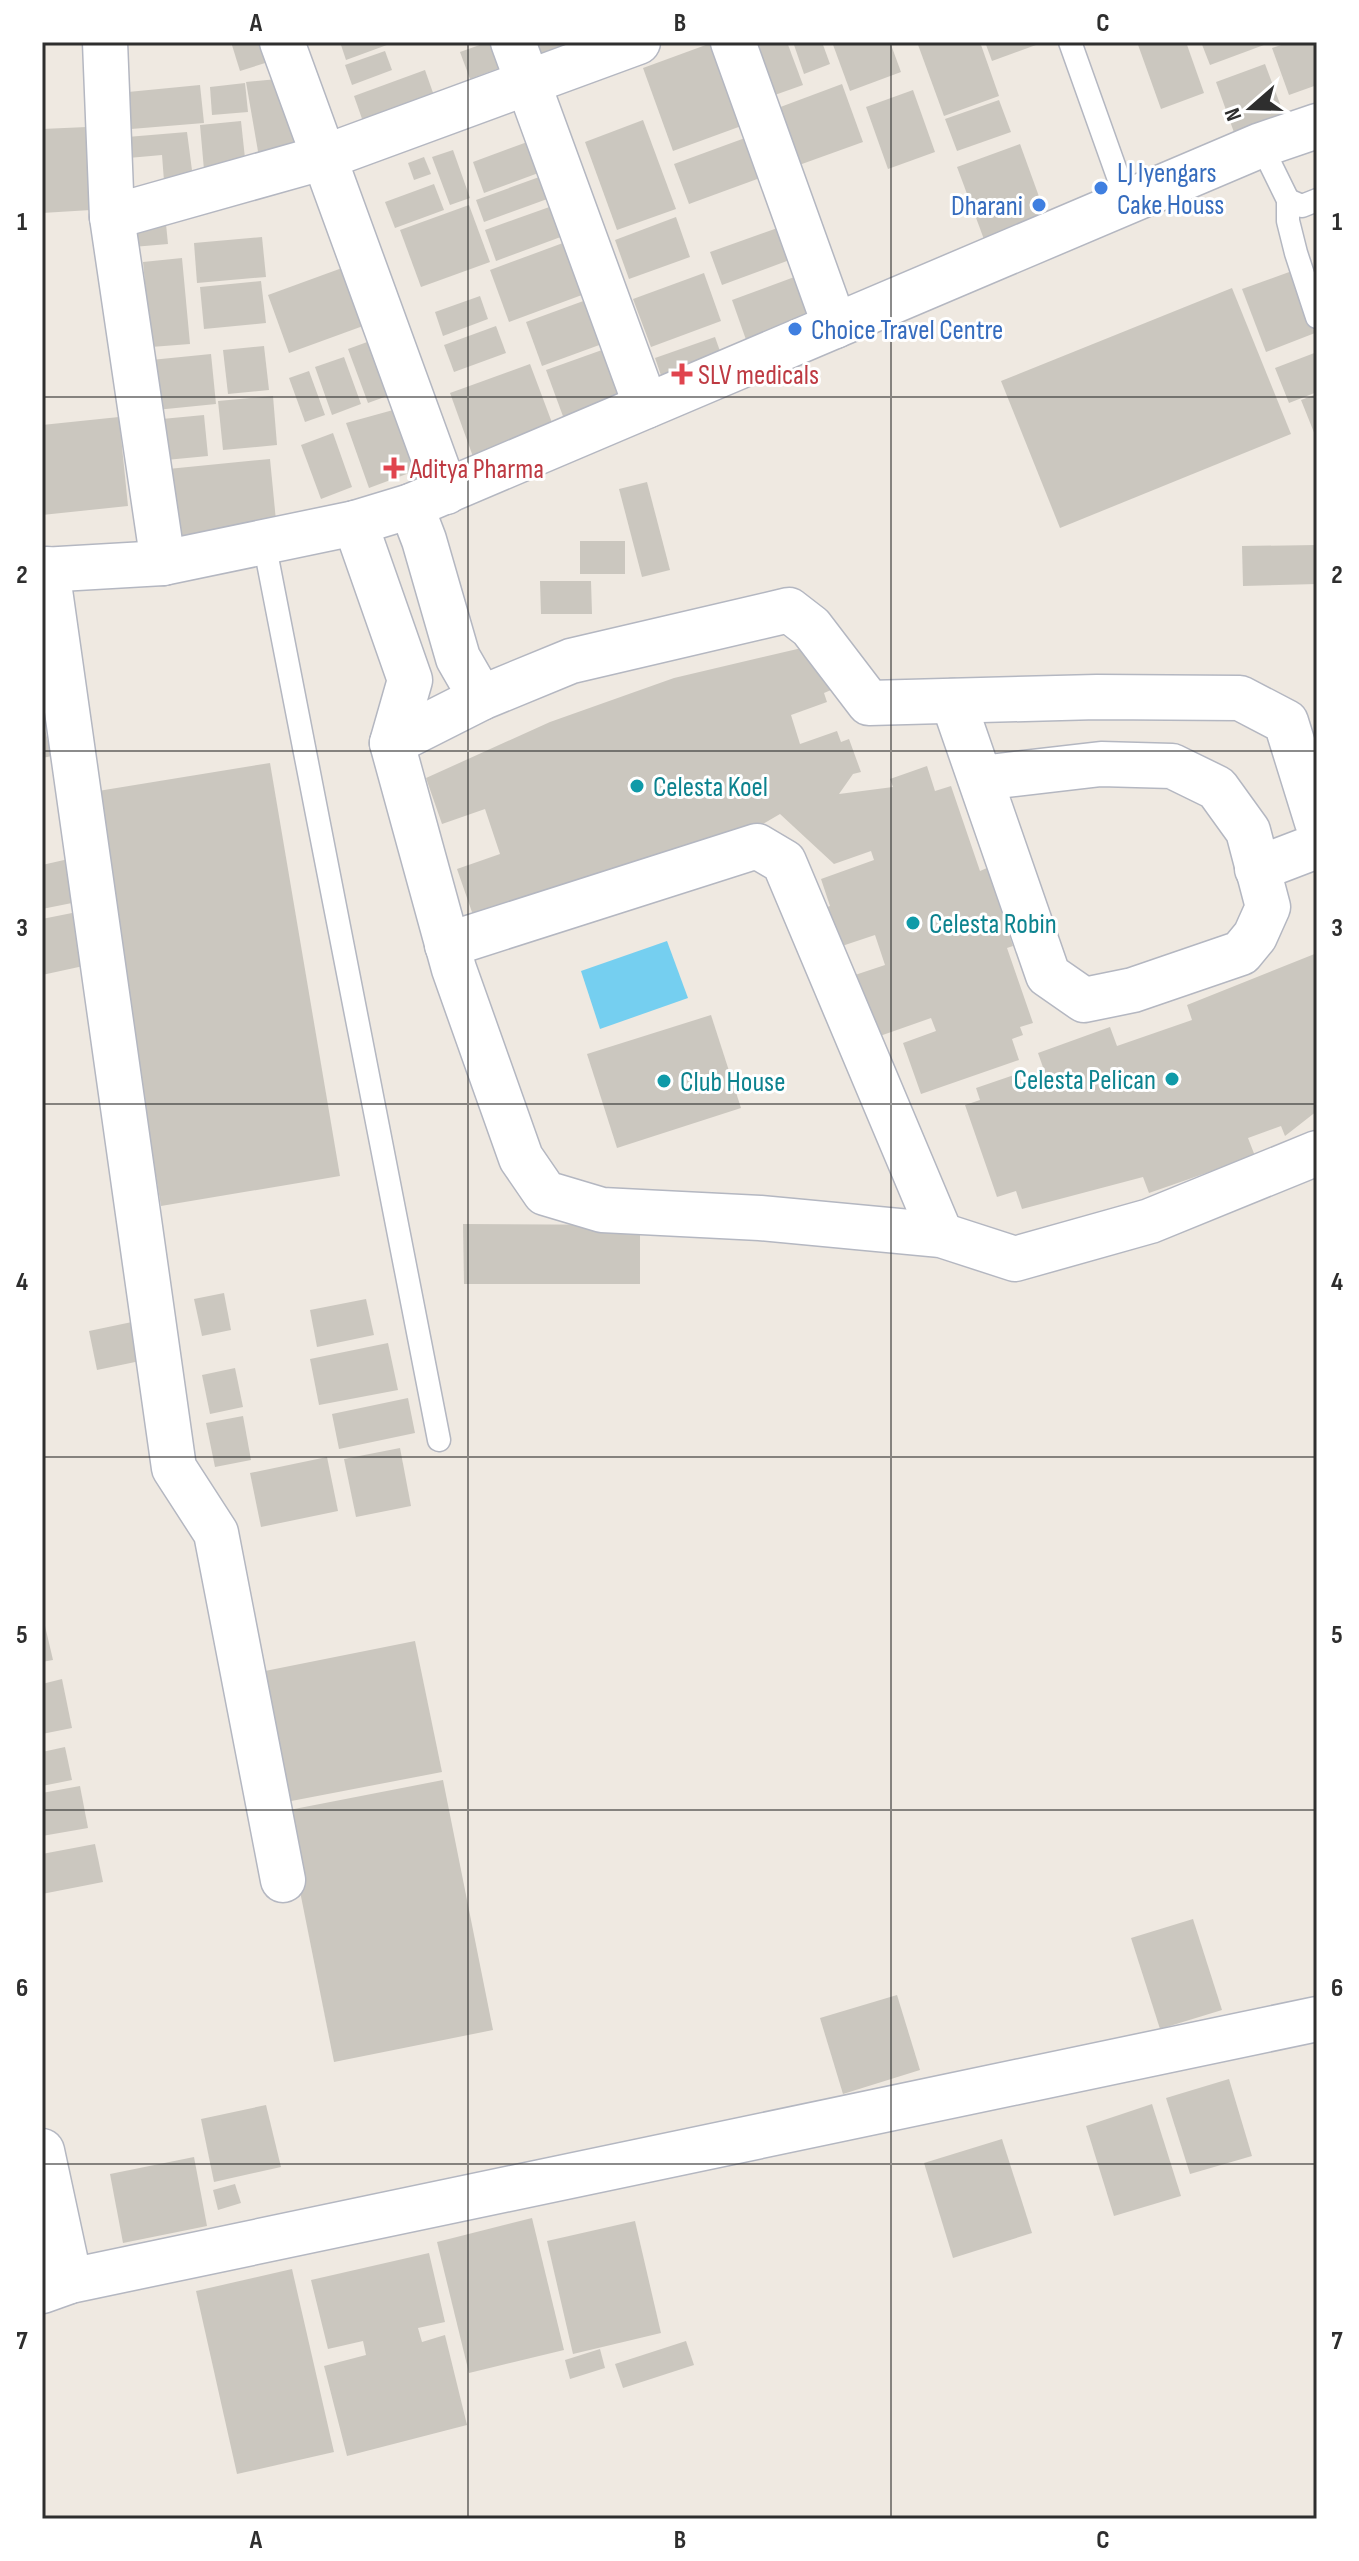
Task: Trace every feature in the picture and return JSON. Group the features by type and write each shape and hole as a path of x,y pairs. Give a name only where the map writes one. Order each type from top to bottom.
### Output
{"street":[{"path":"105,42 112,217 163,563"},
{"path":"282,42 325,157 429,499 424,540 458,658 481,698"},
{"path":"112,217 325,157 521,62 638,42"},
{"path":"733,42 835,326"},
{"path":"521,62 646,406"},
{"path":"283,1880 216,1533 174,1468 44,569 163,563 355,523 429,499 1261,145 1317,126"},
{"path":"355,523 410,680 392,743 447,945 521,1158 545,1193 602,1210 760,1218 941,1235 1015,1259 1150,1221 1317,1153"},
{"path":"392,743 481,698 571,661 789,610 811,627 869,703 1097,697 1240,698 1286,722 1317,822"},
{"path":"953,701 1048,975 1084,1000 1133,990 1241,953 1255,936 1268,907 1248,831 1217,788 1172,766 1101,764 981,778"},
{"path":"447,945 757,846 784,862 941,1235"},
{"path":"1257,869 1317,846"},
{"path":"42,2151 56,2286 1317,2019"}],"lane":[{"path":"1070,42 1127,202"},
{"path":"1261,145 1288,200 1288,221 1317,317"},
{"path":"1288,200 1302,206 1317,200"},
{"path":"264,542 439,1440"}],"water":[{"path":"667,941 688,998 600,1029 581,971"}],"building":[{"path":"231,42 276,42 281,58 240,71"},
{"path":"340,42 395,42 346,60"},
{"path":"496,42 505,66 470,79 460,52"},
{"path":"537,42 569,42 574,57 546,67"},
{"path":"714,42 755,121 673,151 643,68"},
{"path":"752,42 787,42 803,85 772,96"},
{"path":"793,42 822,42 830,64 804,74"},
{"path":"832,42 890,42 901,72 850,91"},
{"path":"917,42 980,42 999,96 944,116"},
{"path":"985,42 1035,42 1036,45 992,61"},
{"path":"1137,42 1186,42 1204,93 1161,109"},
{"path":"1201,42 1272,42 1210,65"},
{"path":"1290,42 1317,42 1317,85 1289,95 1272,48"},
{"path":"385,51 392,70 352,85 345,65"},
{"path":"1265,64 1286,120 1236,138 1216,82"},
{"path":"425,70 438,107 367,133 354,96"},
{"path":"288,78 310,148 260,163 246,82"},
{"path":"245,83 248,112 212,115 210,87"},
{"path":"842,84 863,142 788,169 767,112"},
{"path":"200,85 204,123 131,129 128,92"},
{"path":"913,90 935,152 888,169 866,107"},
{"path":"999,100 1011,132 957,151 945,119"},
{"path":"643,120 676,209 617,230 585,142"},
{"path":"241,121 247,177 205,181 200,125"},
{"path":"87,127 91,210 42,213 42,129"},
{"path":"187,132 193,178 164,181 162,155 117,159 115,138"},
{"path":"745,138 760,178 689,204 674,164"},
{"path":"530,141 541,172 484,193 473,162"},
{"path":"1020,144 1050,227 988,250 957,167"},
{"path":"453,150 470,198 450,205 432,157"},
{"path":"424,157 431,174 414,180 408,163"},
{"path":"542,176 550,198 484,222 476,200"},
{"path":"434,184 444,210 395,228 385,202"},
{"path":"469,205 490,262 421,287 400,230"},
{"path":"555,205 566,235 496,261 485,230"},
{"path":"676,217 690,257 629,279 615,240"},
{"path":"166,224 168,244 133,247 131,228"},
{"path":"783,226 795,258 722,285 710,252"},
{"path":"262,237 266,277 197,283 194,243"},
{"path":"571,240 590,292 509,322 490,270"},
{"path":"182,258 190,344 151,347 143,262"},
{"path":"353,264 374,322 289,353 268,295"},
{"path":"1292,271 1315,333 1266,352 1242,289"},
{"path":"704,273 721,321 651,347 633,299"},
{"path":"797,276 816,327 750,351 732,300"},
{"path":"261,281 266,323 204,329 200,287"},
{"path":"1232,288 1291,434 1060,528 1001,381"},
{"path":"480,296 488,319 443,336 435,312"},
{"path":"597,296 613,340 542,366 526,322"},
{"path":"496,326 506,353 454,372 444,345"},
{"path":"381,337 401,391 368,403 348,349"},
{"path":"715,337 726,368 666,390 655,358"},
{"path":"616,345 634,393 564,419 546,370"},
{"path":"264,346 269,390 228,394 223,350"},
{"path":"1317,352 1317,392 1289,403 1275,368"},
{"path":"211,354 216,404 156,410 151,360"},
{"path":"344,357 361,404 332,415 315,367"},
{"path":"530,364 557,436 476,465 450,393"},
{"path":"309,371 325,415 305,422 289,378"},
{"path":"1317,394 1317,440 1301,400"},
{"path":"273,396 277,445 223,450 218,401"},
{"path":"404,407 428,466 369,488 346,423"},
{"path":"204,415 208,456 166,460 162,419"},
{"path":"119,417 128,506 42,515 42,425"},
{"path":"333,433 352,487 321,499 301,445"},
{"path":"270,459 277,531 175,540 168,469"},
{"path":"647,482 670,570 642,577 619,489"},
{"path":"580,541 625,541 625,574 580,574"},
{"path":"1317,545 1317,584 1243,586 1242,546"},
{"path":"540,581 591,581 592,614 541,614"},
{"path":"806,647 819,654 831,690 824,693 827,702 791,715 800,744 837,731 841,742 849,739 861,772 853,774 839,794 893,787 890,779 927,766 935,791 951,786 980,871 987,868 1013,946 1007,948 1033,1023 1020,1027 1023,1035 1012,1039 1019,1060 921,1094 903,1043 936,1031 931,1018 877,1037 840,980 885,965 875,935 830,950 817,911 830,906 821,879 874,860 871,851 834,864 780,814 734,841 474,918 457,869 500,854 485,809 442,824 426,778 550,722 674,678"},
{"path":"42,719 52,756 42,758"},
{"path":"270,763 340,1176 161,1206 92,792"},
{"path":"73,858 82,901 42,909 42,865"},
{"path":"77,912 88,965 42,975 42,919"},
{"name":"Celesta Pelican","path":"1317,953 1317,1111 1285,1136 1281,1126 1248,1138 1255,1156 1149,1193 1143,1177 1022,1209 1016,1191 997,1197 965,1105 980,1100 976,1088 1014,1075 1017,1083 1045,1073 1038,1053 1110,1027 1117,1046 1192,1020 1187,1005"},
{"name":"Club House","path":"711,1015 741,1108 617,1148 587,1054"},
{"path":"463,1224 640,1225 640,1284 464,1284"},
{"path":"224,1293 231,1330 202,1336 194,1299"},
{"path":"366,1299 374,1335 317,1347 310,1310"},
{"path":"132,1322 140,1361 97,1370 89,1331"},
{"path":"388,1343 398,1390 319,1405 310,1359"},
{"path":"235,1368 243,1407 210,1414 202,1375"},
{"path":"408,1398 415,1433 339,1449 332,1414"},
{"path":"243,1416 251,1460 215,1467 206,1423"},
{"path":"400,1448 411,1506 356,1517 344,1459"},
{"path":"327,1457 338,1511 261,1527 250,1473"},
{"path":"42,1613 53,1660 42,1662"},
{"path":"415,1641 442,1772 281,1803 255,1673"},
{"path":"62,1679 72,1728 42,1734 42,1684"},
{"path":"65,1747 72,1780 42,1786 42,1752"},
{"path":"443,1780 493,2030 334,2062 284,1811"},
{"path":"80,1786 88,1828 42,1836 42,1793"},
{"path":"95,1844 103,1882 42,1894 42,1854"},
{"path":"1193,1919 1222,2010 1160,2029 1131,1938"},
{"path":"897,1995 920,2070 843,2094 820,2018"},
{"path":"1229,2079 1252,2156 1190,2174 1166,2098"},
{"path":"1152,2104 1181,2196 1114,2216 1086,2126"},
{"path":"266,2105 281,2167 214,2182 201,2119"},
{"path":"1002,2139 1032,2233 953,2258 924,2163"},
{"path":"194,2157 207,2226 123,2243 110,2174"},
{"path":"235,2184 241,2203 218,2210 213,2190"},
{"path":"532,2218 564,2350 469,2373 437,2242"},
{"path":"635,2221 661,2333 573,2354 547,2241"},
{"path":"429,2253 445,2322 418,2328 422,2342 445,2335 467,2425 347,2456 324,2366 366,2355 363,2341 328,2349 311,2280"},
{"path":"292,2269 334,2452 237,2474 196,2291"},
{"path":"686,2341 694,2365 623,2388 615,2364"},
{"path":"600,2349 605,2368 570,2379 565,2360"}],"place":[{"name":"LJ Iyengars Cake Houss","path":"1101,188"},
{"name":"Dharani","path":"1039,205"},
{"name":"Choice Travel Centre","path":"795,329"},
{"name":"SLV medicals","path":"682,374"},
{"name":"Aditya Pharma","path":"394,468"},
{"name":"Celesta Koel","path":"637,786"},
{"name":"Celesta Robin","path":"913,923"},
{"name":"Celesta Pelican","path":"1172,1079"},
{"name":"Club House","path":"664,1081"}]}
